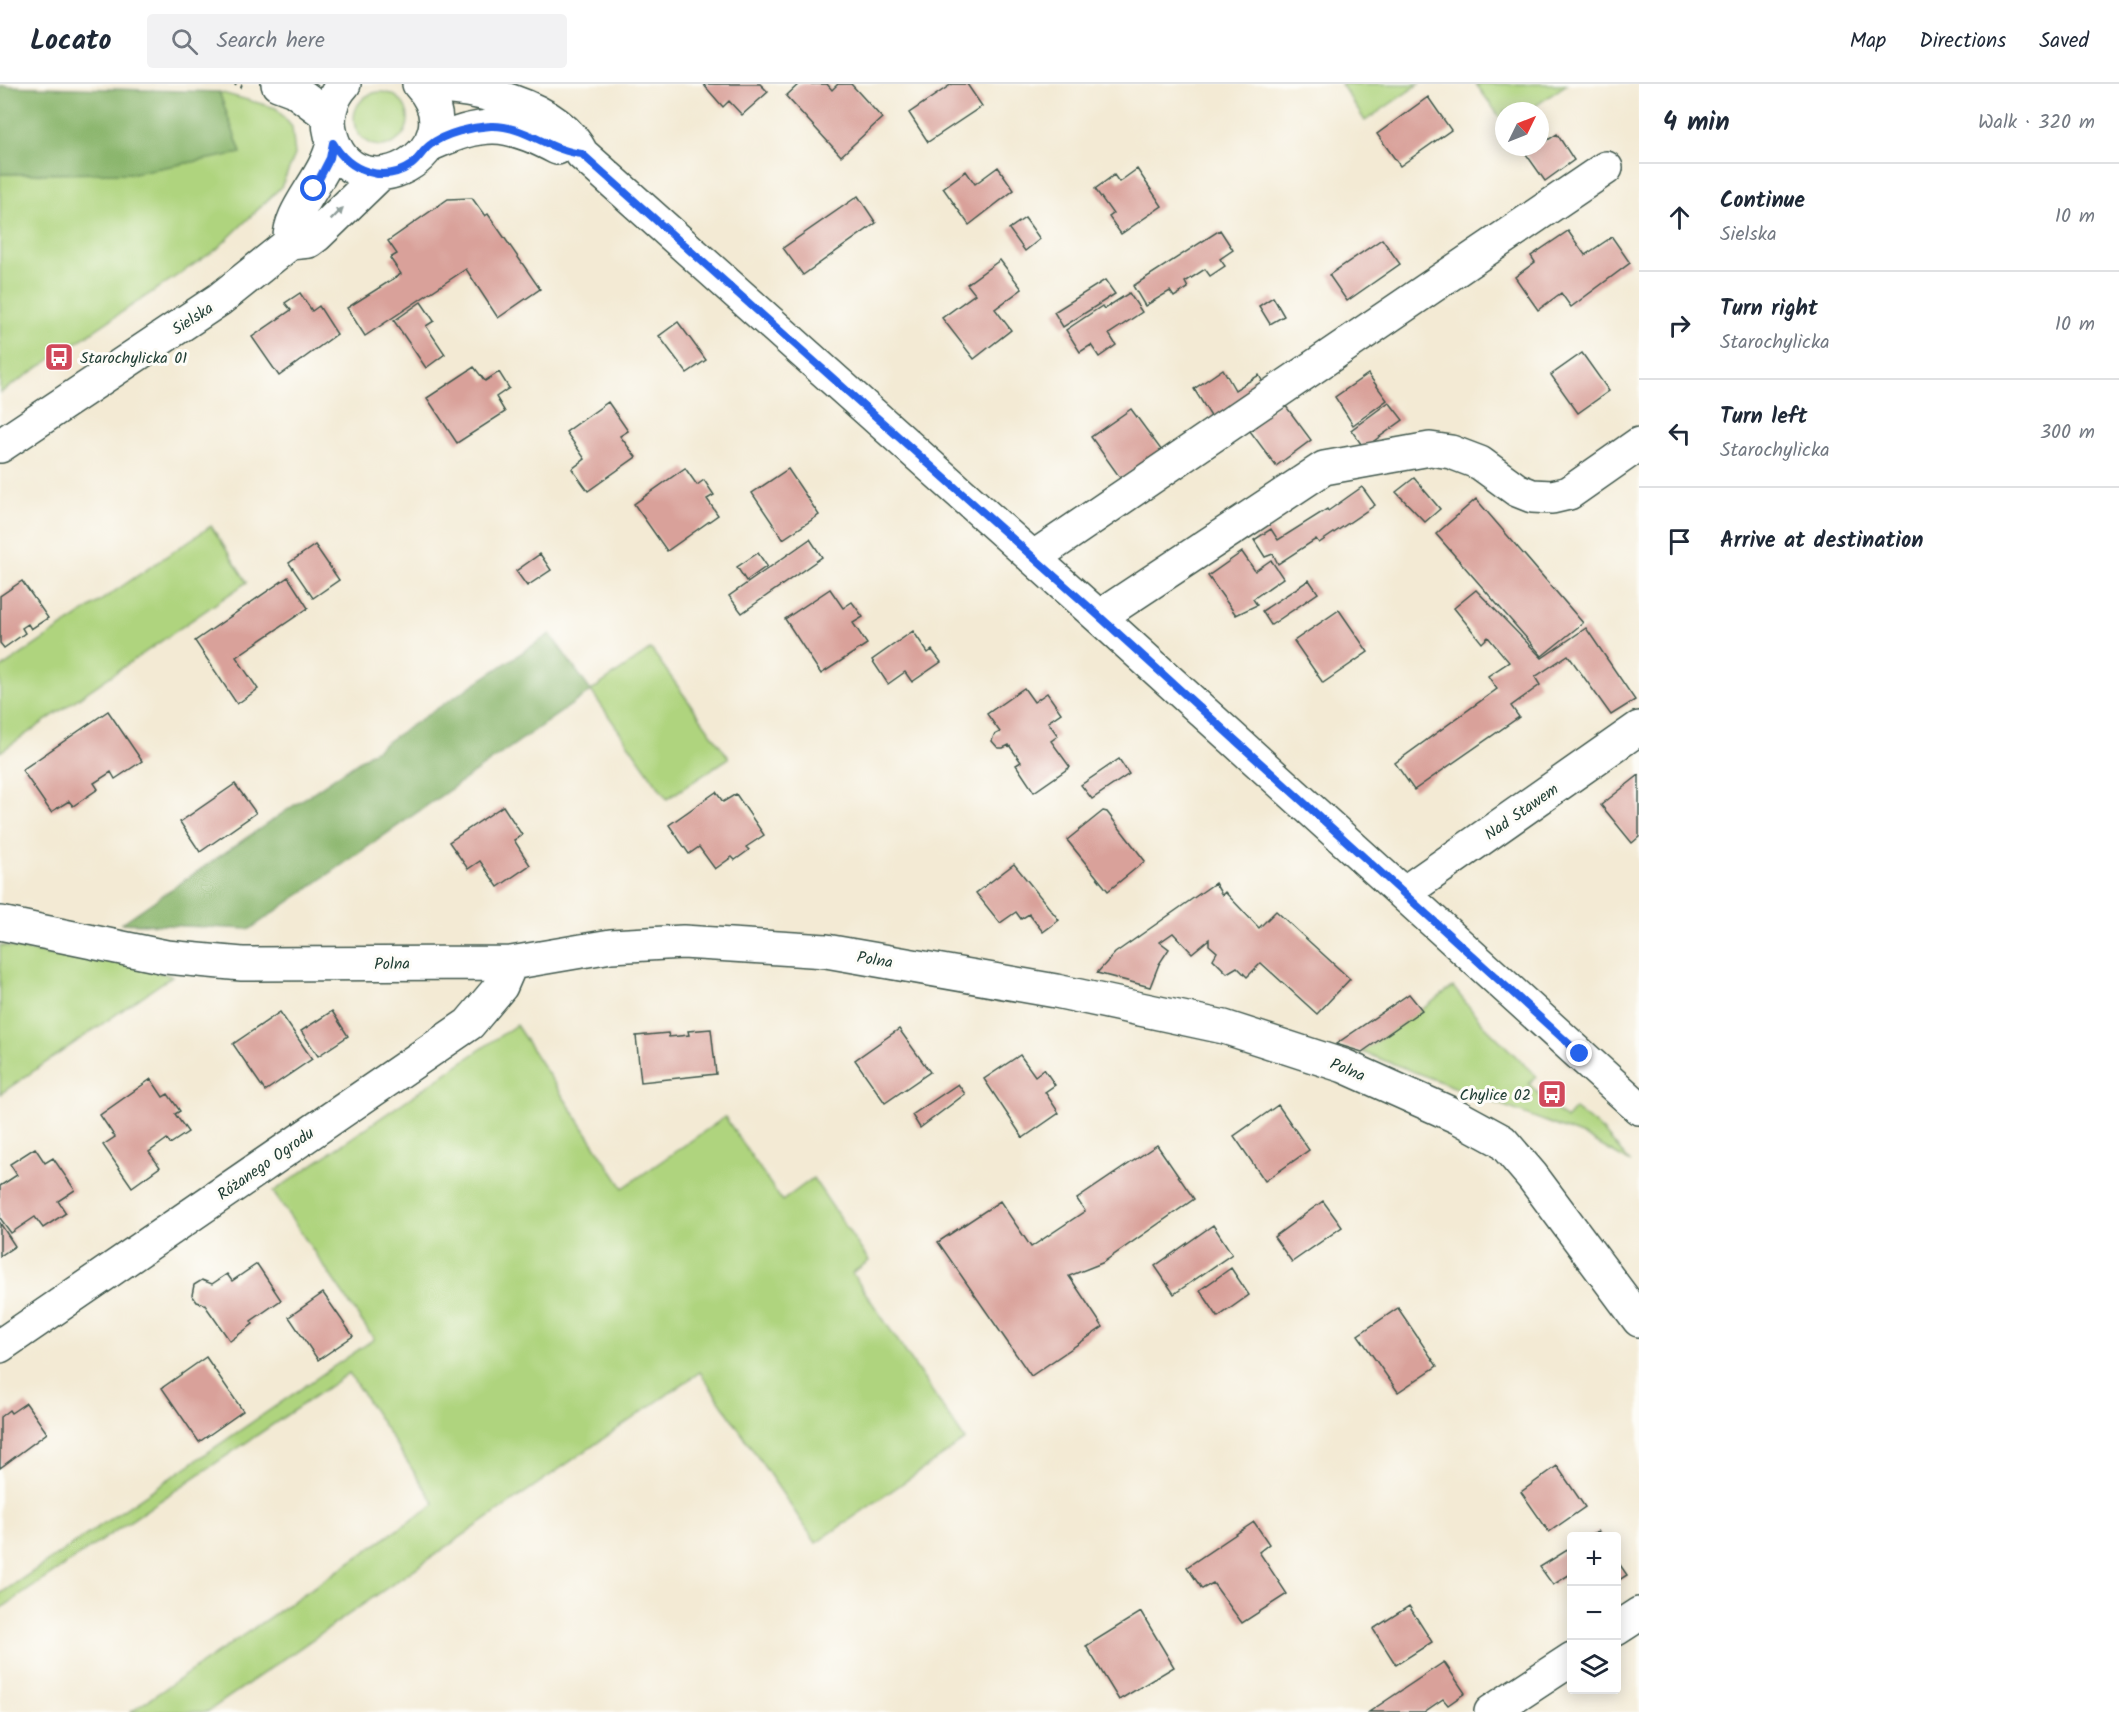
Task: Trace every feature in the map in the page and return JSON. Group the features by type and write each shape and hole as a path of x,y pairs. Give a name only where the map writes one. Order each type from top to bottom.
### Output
{"street":[{"path":"278,84 294,90 331,130 347,162 368,172 380,174 403,170 422,156 429,145 435,121 428,97 420,85"},
{"path":"290,243 291,225 330,158 333,99 344,84"},
{"path":"420,85 446,87 517,104"},
{"path":"429,145 517,104"},
{"path":"517,104 513,127 568,153 582,154 1100,617 1639,1108"},
{"path":"1033,558 1606,168"},
{"name":"Sielska","path":"0,446 220,299 290,243 309,241 380,174"},
{"path":"1100,617 1324,468 1411,451 1440,451 1480,463 1517,490 1532,496 1552,497 1569,493 1639,444"},
{"name":"Nad Stawem","path":"1404,893 1639,729"},
{"name":"Polna","path":"0,922 166,957 242,964 511,963 611,946 683,942 826,951 1056,991 1235,1030 1344,1066 1458,1117 1502,1141 1532,1176 1639,1320"},
{"name":"Różanego Ogrodu","path":"0,1346 469,1024 501,986 511,963"},
{"path":"1621,1626 1639,1614"},
{"path":"1491,1712 1567,1662"}],"green space":[{"path":"1341,84 1419,84 1365,121"},
{"path":"1476,84 1567,84 1541,102 1495,102 1495,110"},
{"path":"0,86 219,92 241,153 133,173 0,174"},
{"path":"219,92 276,108 292,127 295,155 281,187 217,249 0,393 0,174 133,173 241,153"},
{"path":"381,92 391,94 400,100 406,109 408,119 406,129 400,138 391,144 381,146 371,144 362,138 356,129 354,119 356,109 362,100 371,94"},
{"path":"211,526 247,582 0,752 0,669"},
{"path":"550,634 591,691 250,929 122,923 394,737"},
{"path":"651,649 729,758 667,799 591,691"},
{"path":"0,945 73,959 83,950 172,976 0,1094"},
{"path":"1453,987 1483,1024 1536,1076 1529,1084 1566,1119 1575,1109 1603,1131 1631,1163 1586,1137 1362,1052"},
{"path":"516,1025 623,1188 725,1117 782,1201 813,1178 869,1261 852,1273 965,1440 816,1543 700,1372 207,1712 131,1712 435,1504 349,1373 0,1609 0,1594 374,1339 273,1192"}],"building":[{"path":"703,84 760,84 768,92 742,115 729,101 723,107"},
{"path":"799,84 827,84 832,90 838,84 851,84 882,118 841,156 786,96"},
{"path":"952,84 967,84 982,106 928,142 909,113"},
{"path":"1428,97 1451,130 1400,166 1377,134"},
{"path":"1557,134 1574,160 1545,181 1527,156 1549,156 1549,139"},
{"path":"998,167 1014,190 969,225 943,188 966,171 975,184"},
{"path":"1137,169 1162,206 1121,234 1109,217 1113,214 1095,189 1114,175 1119,182"},
{"path":"858,196 876,223 803,275 783,248"},
{"path":"472,198 485,216 488,214 540,289 498,318 466,269 365,336 347,308 401,274 390,258 397,254 388,241 448,199"},
{"path":"1025,218 1040,239 1025,251 1009,229"},
{"path":"1220,230 1233,250 1220,259 1225,266 1210,276 1205,269 1185,282 1188,288 1174,297 1170,291 1145,306 1133,286"},
{"path":"1568,231 1585,255 1612,237 1630,263 1571,307 1561,293 1538,310 1515,277 1535,262 1531,256"},
{"path":"1382,239 1400,264 1347,301 1329,275"},
{"path":"1000,260 1022,289 995,309 1011,330 974,359 942,318 975,294 967,284"},
{"path":"1105,280 1115,294 1063,327 1054,312"},
{"path":"300,293 312,311 319,306 337,334 279,376 252,337 291,310 285,303"},
{"path":"1129,293 1142,312 1109,334 1116,345 1099,357 1091,345 1080,352 1066,330 1102,306 1104,309"},
{"path":"1273,297 1284,316 1270,324 1259,306"},
{"path":"421,302 434,321 426,326 445,354 426,368 394,321"},
{"path":"678,322 706,360 687,373 659,336"},
{"path":"1582,353 1609,391 1578,413 1551,375"},
{"path":"474,367 485,381 499,372 509,388 496,397 505,412 457,443 427,398"},
{"path":"1223,369 1235,390 1259,375 1267,390 1215,423 1194,389"},
{"path":"1368,374 1387,400 1353,425 1335,397"},
{"path":"1282,401 1311,440 1276,466 1247,427"},
{"path":"608,402 628,431 620,436 636,457 588,491 572,469 585,459 566,432"},
{"path":"1389,402 1403,420 1364,448 1351,430"},
{"path":"1131,409 1162,451 1121,479 1091,437"},
{"path":"685,468 697,485 704,480 714,495 707,499 718,515 667,551 634,504"},
{"path":"788,469 819,515 783,539 752,493"},
{"path":"1414,478 1440,509 1425,522 1396,492"},
{"path":"1362,487 1375,505 1319,543 1316,539 1278,564 1273,554 1265,557 1254,540 1271,529 1278,540 1327,509 1328,511"},
{"path":"1476,499 1583,623 1542,656 1436,534"},
{"path":"810,539 822,557 742,613 729,596"},
{"path":"315,545 339,580 313,598 289,563"},
{"path":"1242,552 1255,571 1271,560 1283,578 1253,599 1257,605 1236,615 1208,576"},
{"path":"758,553 767,566 746,581 737,567"},
{"path":"540,554 551,570 527,586 516,571"},
{"path":"288,577 308,608 236,657 258,689 237,704 195,641"},
{"path":"1309,580 1318,593 1271,625 1262,611"},
{"path":"22,581 48,618 31,629 28,624 22,628 25,633 4,648 0,643 0,596"},
{"path":"830,589 843,608 852,602 863,617 853,623 867,644 821,674 785,619"},
{"path":"1476,590 1542,658 1586,628 1635,700 1611,715 1568,655 1535,677 1540,685 1511,706 1519,717 1414,790 1395,763 1497,689 1488,676 1509,662 1488,637 1482,643 1454,608"},
{"path":"1339,610 1368,652 1323,683 1294,641"},
{"path":"913,631 928,653 932,650 941,662 912,682 905,672 888,684 872,660"},
{"path":"1024,688 1034,702 1047,693 1061,713 1048,722 1058,736 1051,741 1070,767 1034,792 1016,765 1021,762 1009,745 998,748 992,741 994,735 1000,732 987,714"},
{"path":"108,711 142,761 115,779 111,772 94,783 98,789 73,806 69,801 51,812 22,770"},
{"path":"1119,759 1129,774 1092,799 1081,785"},
{"path":"1639,775 1639,837 1632,843 1601,805"},
{"path":"235,784 256,813 200,852 180,822"},
{"path":"716,792 723,802 736,794 764,835 746,847 749,850 735,860 732,857 715,869 699,847 689,854 669,825"},
{"path":"503,806 522,835 514,840 530,865 498,887 480,861 468,869 449,842"},
{"path":"1103,811 1107,812 1145,861 1108,891 1067,840"},
{"path":"1014,864 1059,920 1043,932 1029,914 1021,919 1016,912 1000,923 976,893"},
{"path":"1215,883 1222,895 1225,892 1259,928 1276,911 1350,979 1317,1014 1261,963 1247,977 1237,967 1227,973 1213,959 1217,952 1209,945 1209,939 1192,953 1173,933 1160,942 1169,949 1159,964 1150,987 1097,973 1115,953"},
{"path":"1409,994 1422,1010 1362,1052 1336,1044"},
{"path":"332,1011 348,1036 318,1056 301,1031"},
{"path":"280,1012 312,1059 265,1091 233,1044"},
{"path":"711,1029 716,1074 641,1082 636,1036 668,1033 669,1037 689,1035 688,1031"},
{"path":"899,1029 930,1072 885,1103 855,1060"},
{"path":"1020,1055 1035,1076 1044,1069 1055,1085 1045,1092 1059,1113 1023,1138 984,1079"},
{"path":"151,1079 163,1097 168,1094 180,1111 175,1114 188,1132 170,1144 167,1139 149,1152 160,1167 132,1187 103,1145 115,1137 100,1115"},
{"path":"958,1084 965,1094 920,1128 912,1115"},
{"path":"1278,1105 1309,1150 1265,1181 1234,1136"},
{"path":"1157,1145 1194,1199 1102,1263 1069,1276 1103,1327 1031,1376 938,1242 1000,1201 1031,1247 1085,1211 1077,1199"},
{"path":"35,1148 45,1163 53,1158 75,1190 58,1201 66,1213 43,1228 35,1217 11,1233 0,1218 0,1186 17,1175 10,1164"},
{"path":"1323,1201 1342,1227 1292,1262 1274,1237"},
{"path":"0,1223 15,1246 0,1256"},
{"path":"1213,1225 1232,1254 1174,1294 1155,1266"},
{"path":"257,1264 281,1300 251,1321 253,1324 230,1341 204,1304 197,1302 192,1295 194,1285 202,1280 212,1284 227,1274 232,1281"},
{"path":"1231,1268 1249,1295 1218,1317 1200,1290"},
{"path":"323,1293 353,1336 318,1360 289,1317"},
{"path":"1398,1308 1437,1366 1398,1392 1358,1335"},
{"path":"206,1357 243,1411 199,1442 162,1388"},
{"path":"26,1403 47,1433 0,1468 0,1417 9,1410 11,1413"},
{"path":"1557,1466 1585,1507 1549,1532 1521,1492"},
{"path":"1254,1522 1269,1544 1259,1552 1287,1594 1242,1623 1213,1583 1202,1589 1187,1567"},
{"path":"1567,1550 1567,1576 1553,1585 1540,1567"},
{"path":"1621,1566 1627,1575 1621,1579"},
{"path":"1409,1606 1432,1642 1396,1665 1373,1629"},
{"path":"1141,1612 1174,1667 1119,1700 1086,1646"},
{"path":"1444,1662 1465,1693 1448,1705 1443,1699 1424,1712 1369,1712"}],"place":[{"name":"Starochylicka 01","path":"59,357"},
{"name":"Chylice 02","path":"1552,1094"}],"route":[{"path":"314,189 330,158 333,143 347,162 357,168 380,174 403,170 422,156 429,145 444,138 459,132 489,126 513,127 568,153 582,154 1100,617 1580,1054"}]}
